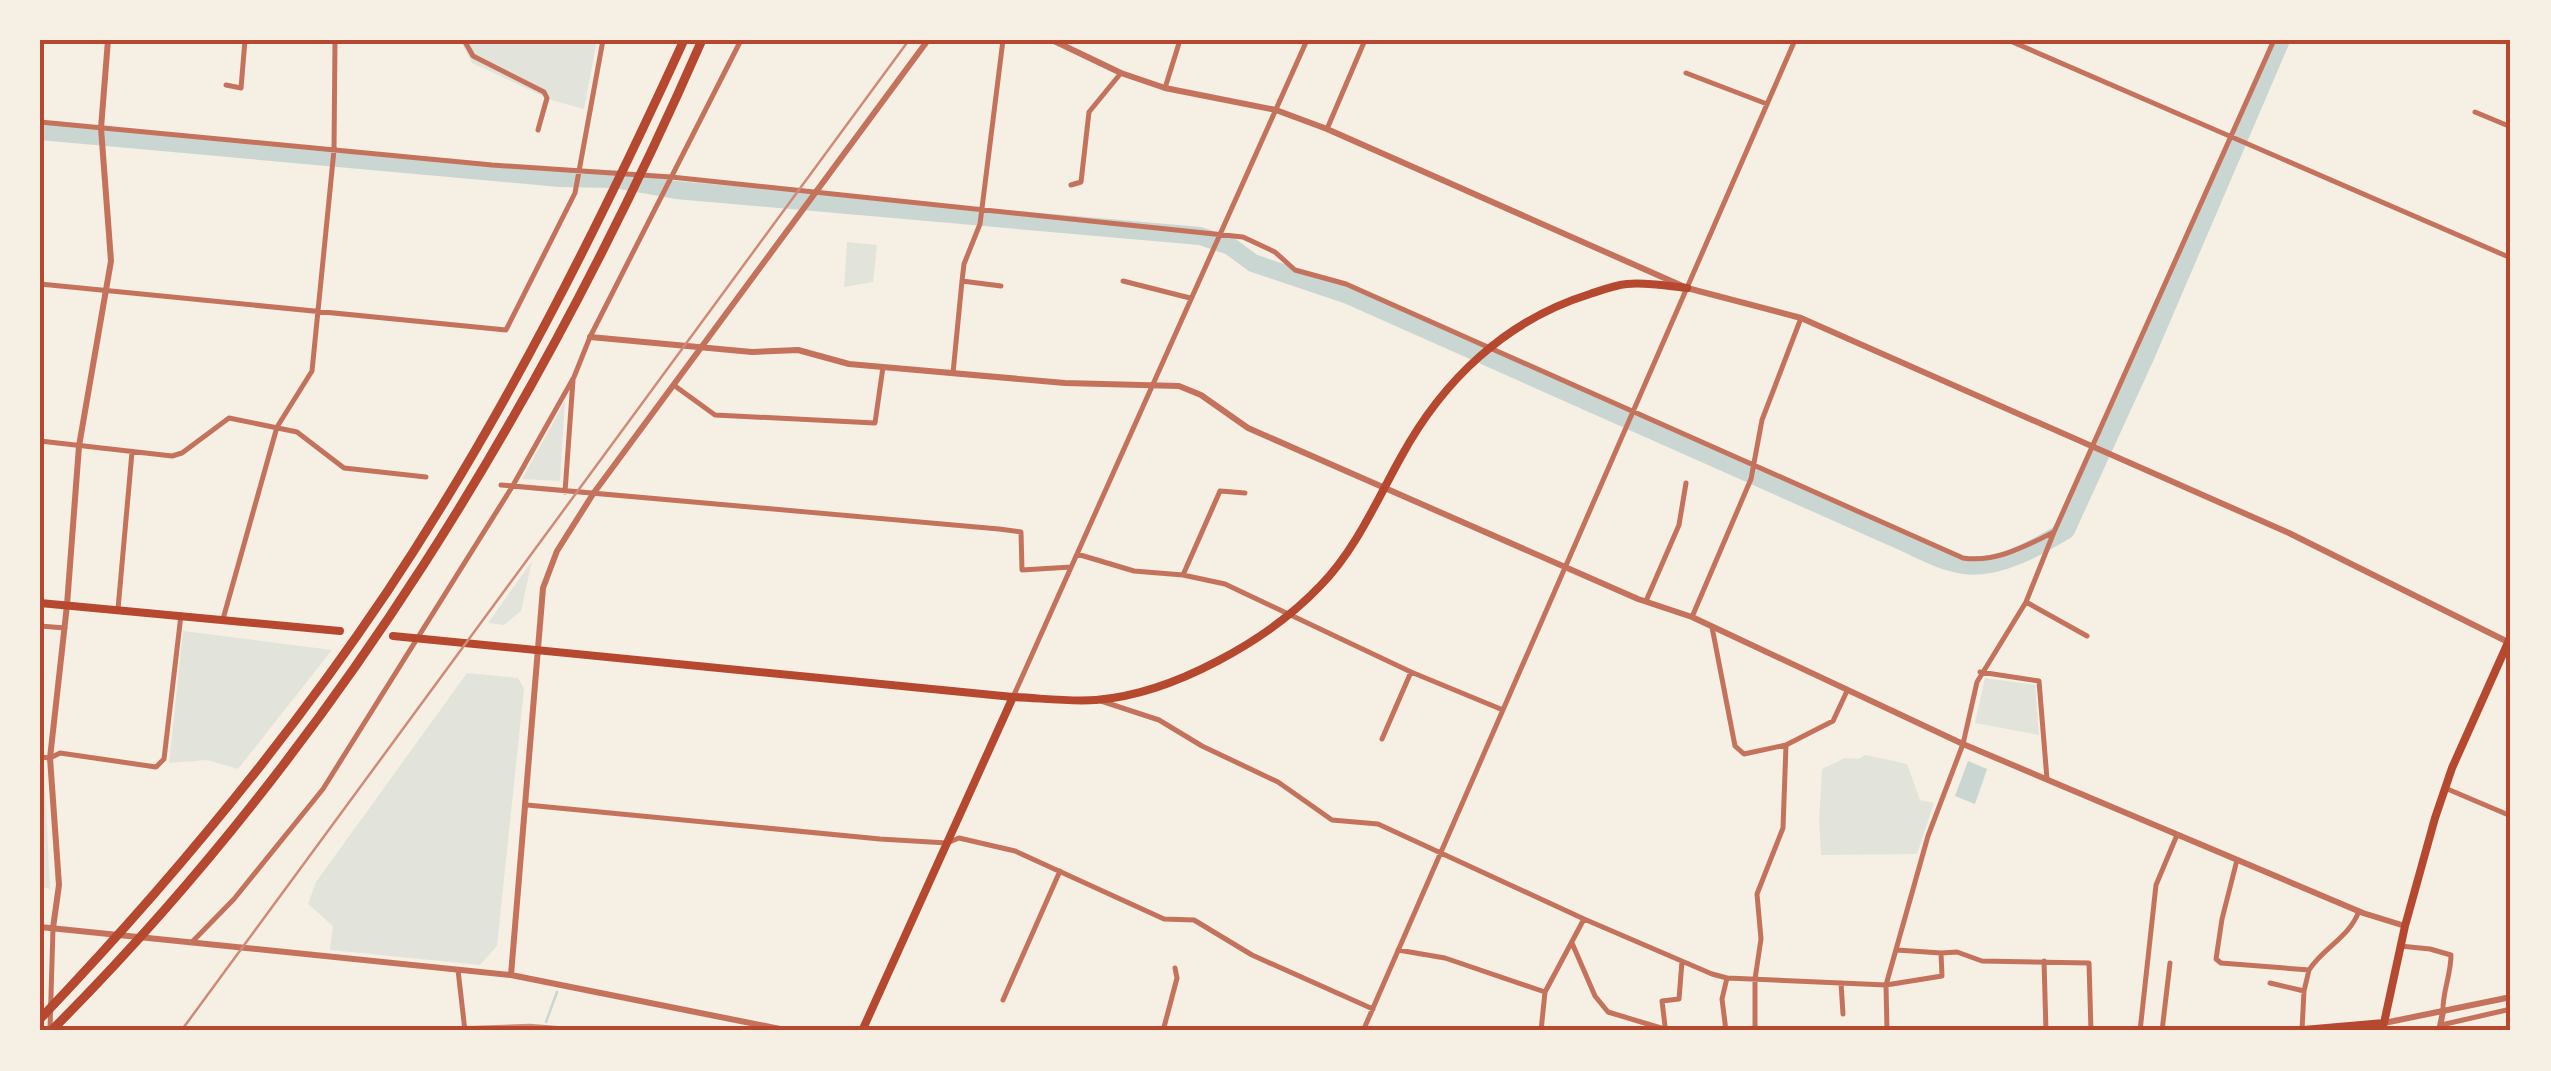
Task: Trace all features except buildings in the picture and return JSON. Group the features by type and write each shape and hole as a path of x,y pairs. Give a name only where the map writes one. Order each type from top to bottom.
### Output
{"highway":[{"path":"40,1019 135,917 246,784 386,592 498,410 626,163 684,40"},
{"path":"50,1031 206,862 315,726 403,600 528,392 701,43"}],"main road":[{"path":"392,636 1013,697 1098,700 1161,685 1248,646 1291,615 1325,582 1441,395 1490,348 1536,316 1565,302 1623,284 1687,288"},
{"path":"40,602 340,631"},
{"path":"2292,1031 2384,1024 2405,926 2445,788 2510,641"},
{"path":"862,1031 1013,697"}],"street":[{"path":"50,1031 58,867 50,758 79,446 111,261 101,128 108,40"},
{"path":"226,86 241,88 245,40"},
{"path":"223,619 277,427 312,372 334,150 334,40"},
{"path":"464,40 473,56 544,92 547,98 538,130"},
{"path":"40,284 506,330 574,193 603,40"},
{"path":"191,944 234,899 323,789 512,487 574,378 590,337 741,40"},
{"path":"511,975 544,588 557,551 593,494 928,40"},
{"path":"954,373 962,280 982,209 1004,40"},
{"path":"1052,40 1121,73 1165,88 1276,110 1687,288 1801,318 2289,532 2510,641"},
{"path":"1165,88 1180,40"},
{"path":"1013,697 1306,40"},
{"path":"1326,129 1365,40"},
{"path":"1363,1031 1795,40"},
{"path":"2008,40 2511,258"},
{"path":"1888,1031 1886,985 1928,836 1962,744 1980,672 2026,602 2274,40"},
{"path":"1071,184 1081,182 1088,112 1121,73"},
{"path":"1686,73 1767,104"},
{"path":"2475,112 2511,127"},
{"path":"40,122 579,172 671,177 1218,233 1259,243 1295,270 1346,284 1963,558 1995,557 2054,532"},
{"path":"962,280 1001,286"},
{"path":"1123,281 1190,298"},
{"path":"1692,617 1751,479 1762,420 1801,318"},
{"path":"590,337 752,352 798,350 849,364 1065,384 1179,386 1202,395 1248,428 1646,602 1692,617 1962,744 2358,912 2405,926"},
{"path":"675,386 716,415 875,423 883,367"},
{"path":"564,492 574,378"},
{"path":"40,441 172,456 182,453 229,418 298,432 344,468 426,477"},
{"path":"118,610 132,452"},
{"path":"1646,602 1679,524 1686,483"},
{"path":"501,485 1010,530 1020,532 1022,570 1071,567"},
{"path":"1182,575 1220,491 1245,493"},
{"path":"1077,554 1134,571 1225,584 1411,672 1502,710"},
{"path":"2026,602 2087,636"},
{"path":"40,757 60,753 156,767 164,759 181,615"},
{"path":"40,626 64,628"},
{"path":"1712,628 1735,746 1744,754 1786,745 1833,721 1847,690"},
{"path":"1382,739 1411,672"},
{"path":"1980,672 2039,681 2047,780"},
{"path":"1098,700 1159,720 1202,746 1278,782 1332,820 1378,824 1584,919 1727,978 1886,985 1942,976 1941,953"},
{"path":"1755,1031 1760,939 1757,894 1783,828 1786,745"},
{"path":"2445,788 2511,816"},
{"path":"527,805 947,843 959,838 1015,851 1164,919 1194,920 1252,955 1373,1008"},
{"path":"2140,1031 2156,885 2176,835"},
{"path":"2237,860 2216,959 2232,965 2309,970"},
{"path":"1004,1000 1060,871"},
{"path":"2302,1030 2309,970 2317,958 2350,930 2358,912"},
{"path":"1541,1031 1545,992 1584,919"},
{"path":"40,927 511,975 790,1031"},
{"path":"1572,942 1595,996 1608,1012 1668,1029 1662,1001 1679,999 1682,961"},
{"path":"2400,946 2430,948 2451,955 2440,1028 2511,1009"},
{"path":"1398,950 1445,958 1545,992"},
{"path":"1897,950 1956,952 1982,961 2089,963 2091,1031"},
{"path":"2044,961 2046,1031"},
{"path":"2162,1031 2170,964"},
{"path":"1162,1031 1178,978 1175,968"},
{"path":"458,970 465,1031"},
{"path":"1726,1031 1722,1000 1727,978"},
{"path":"1840,983 1843,1014"},
{"path":"2270,984 2304,991"},
{"path":"2384,1024 2511,997"}],"shaded area":[{"path":"597,40 584,109 551,100 472,63 461,42"},
{"path":"847,242 877,245 873,282 844,287"},
{"path":"565,401 560,481 522,479"},
{"path":"532,561 521,611 504,625 488,623"},
{"path":"183,631 332,650 238,769 207,760 169,763"},
{"path":"467,673 518,678 524,689 497,946 480,965 330,950 333,926 308,904 316,882"},
{"path":"1985,678 2035,685 2039,735 1975,723"},
{"path":"1865,755 1907,764 1920,800 1934,803 1917,854 1821,855 1822,769 1845,758 1859,759"},
{"path":"1968,761 1987,769 1975,804 1955,796"},
{"path":"40,762 44,763 50,889 40,886 40,849 45,847 40,828"}],"waterway":[{"path":"40,131 560,178 614,179 676,190 1200,236 1230,246 1253,263 1348,295 1936,557 1977,566 2017,556 2066,530 2281,40"},
{"path":"546,1022 557,992"}],"railway":[{"path":"181,1031 909,40"},
{"path":"358,1031 530,1025 606,1031"}]}
